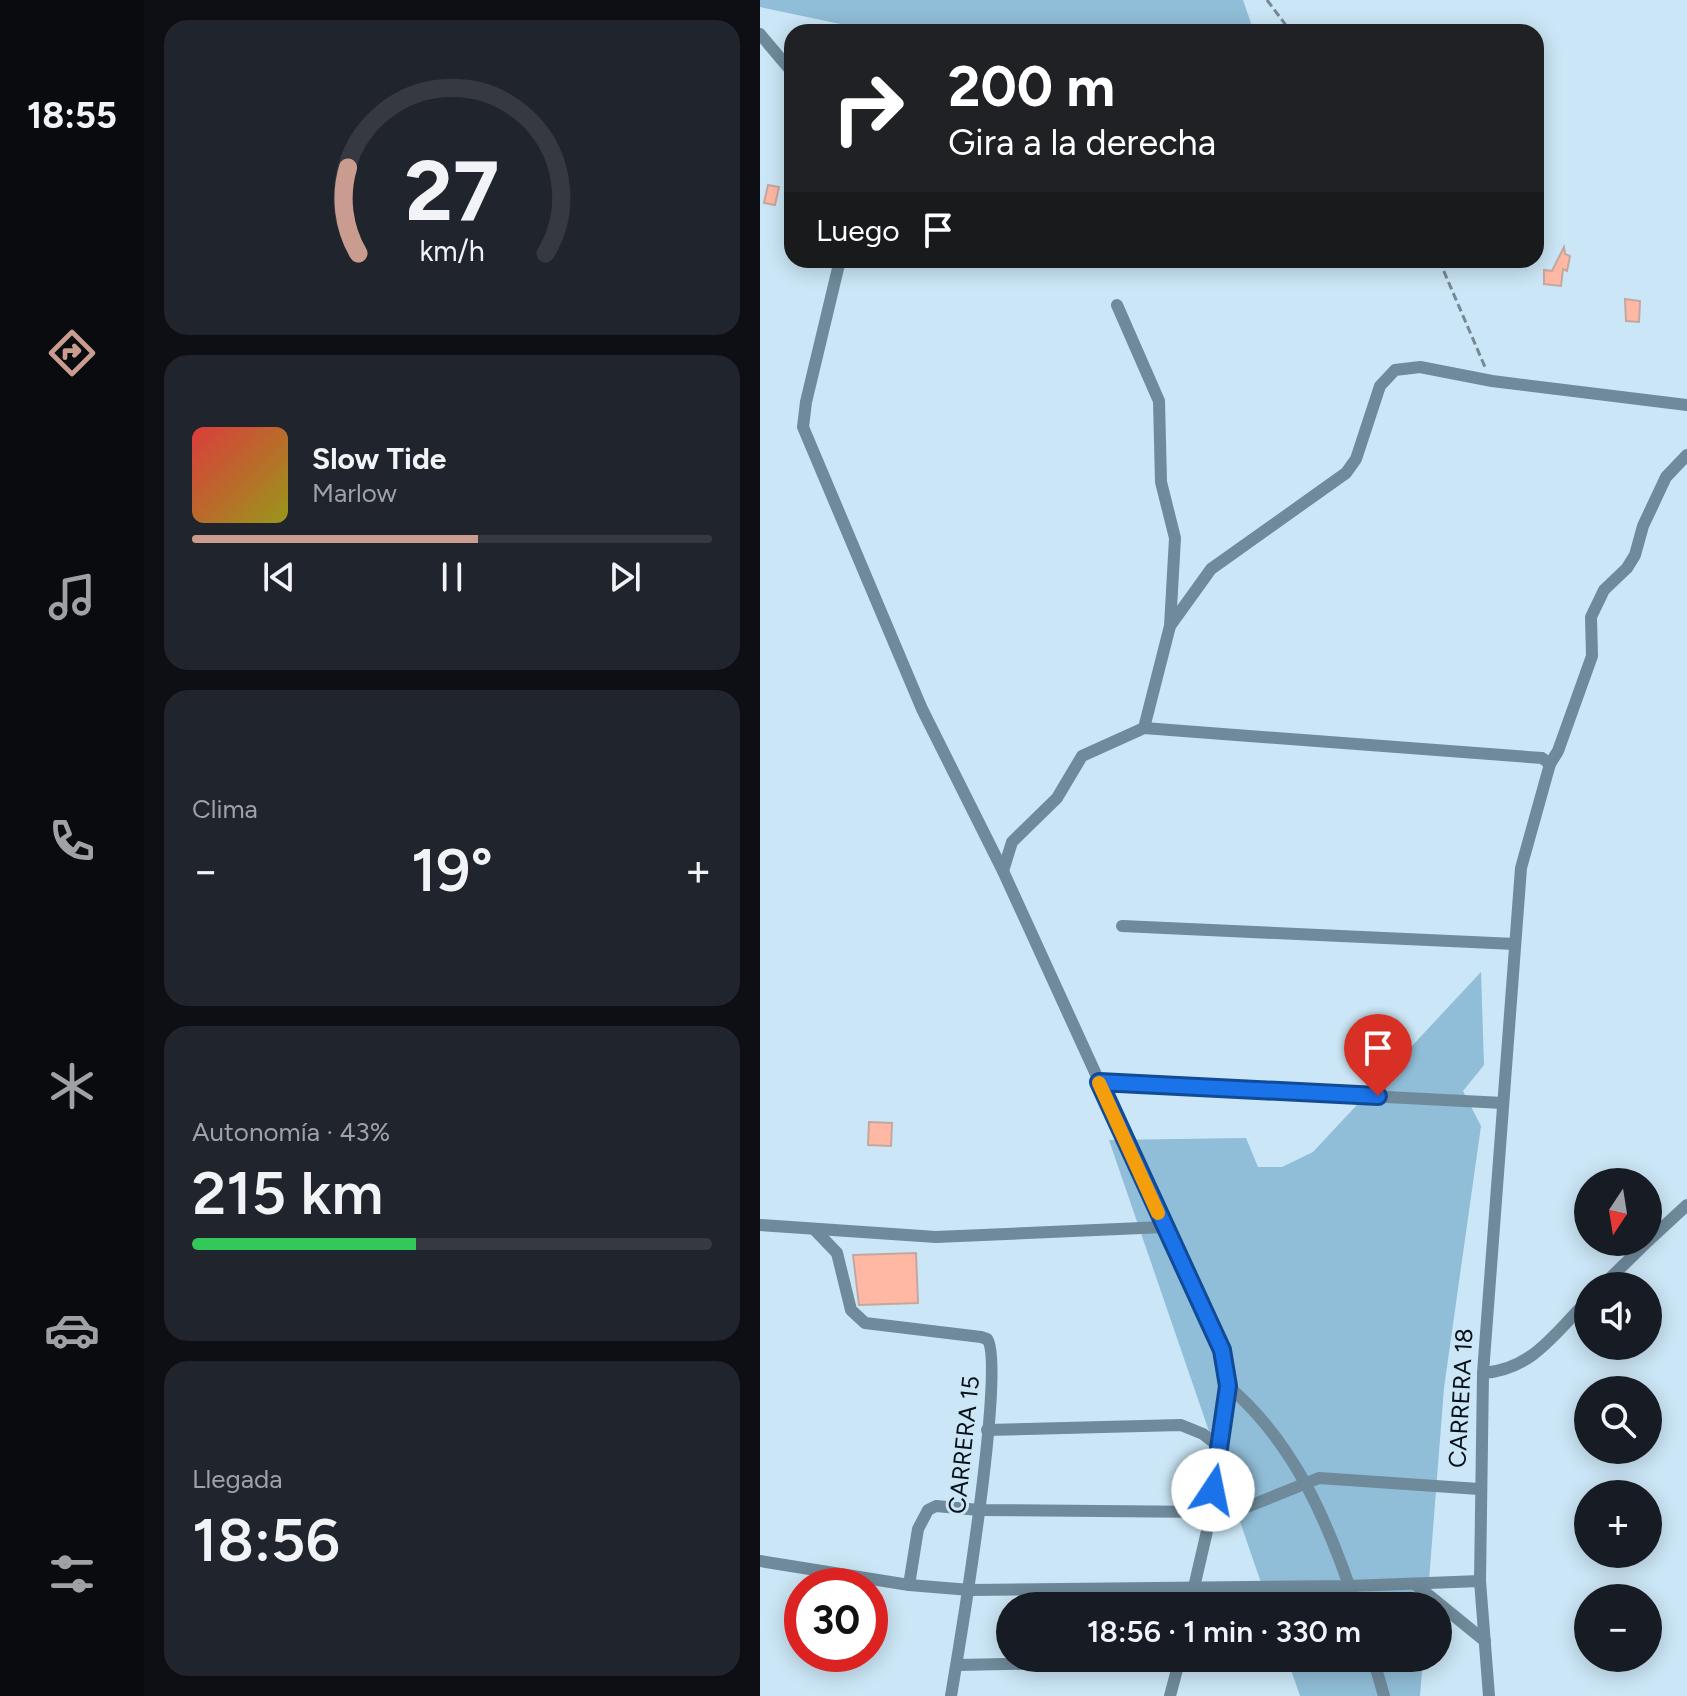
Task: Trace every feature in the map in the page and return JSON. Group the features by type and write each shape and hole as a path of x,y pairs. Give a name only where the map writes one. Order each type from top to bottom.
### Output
{"street":[{"path":"760,34 784,62"},
{"path":"838,268 806,402 803,427 922,709 1003,871 1222,1350 1228,1386 1221,1448 1193,1592"},
{"path":"1117,305 1159,401 1161,482 1175,538 1170,626 1144,728"},
{"path":"1170,626 1211,569 1346,473 1356,459 1380,386 1395,370 1420,367 1492,381 1687,405"},
{"name":"CARRERA 18","path":"1489,1696 1480,1581 1483,1373 1521,868 1551,770 1550,764 1558,751 1592,656 1591,617 1604,590 1627,568 1635,555 1643,526 1666,477 1687,455"},
{"path":"1003,871 1012,842 1057,798 1082,756 1144,728 1542,758 1550,764"},
{"path":"1122,926 1515,944"},
{"path":"1099,1082 1503,1103"},
{"path":"1662,1229 1687,1205"},
{"path":"760,1225 936,1237 1164,1227"},
{"name":"CARRERA 15","path":"814,1229 837,1253 851,1310 865,1323 981,1337 990,1342 994,1378 970,1590 951,1696"},
{"path":"1617,1272 1633,1256"},
{"path":"1483,1373 1504,1372 1526,1363 1574,1314"},
{"path":"1228,1386 1254,1407 1308,1482 1352,1592"},
{"path":"987,1430 1181,1425 1203,1434 1221,1448"},
{"path":"909,1585 918,1529 928,1510 936,1506 979,1510 1209,1512 1247,1507 1308,1482 1347,1478 1479,1489"},
{"path":"760,1561 909,1585 970,1590 1350,1586 1480,1581"},
{"path":"1415,1584 1485,1641"},
{"path":"957,1665 996,1664"},
{"path":"1170,1696 1177,1672"},
{"path":"1377,1672 1384,1696"}],"path":[{"path":"1267,0 1285,24"},
{"path":"1443,268 1492,381"}],"shaded area":[{"path":"760,0 1243,0 1251,24 840,24 760,7"},
{"path":"1481,972 1484,1065 1463,1091 1481,1126 1444,1388 1428,1592 1264,1592 1109,1140 1246,1138 1258,1167 1282,1167 1313,1152"},
{"path":"1292,1672 1422,1672 1420,1696 1300,1696"}],"building":[{"path":"768,185 779,187 775,205 764,203"},
{"path":"1564,247 1565,254 1570,256 1567,271 1563,269 1561,286 1544,284 1544,270 1552,271"},
{"path":"1625,299 1640,301 1639,322 1626,321"},
{"path":"869,1122 892,1123 891,1146 868,1145"},
{"path":"916,1253 918,1303 859,1305 853,1255"}],"slow traffic":[{"path":"1099,1083 1158,1213"}],"route":[{"path":"1213,1490 1228,1386 1222,1350 1099,1082 1378,1096"}]}
